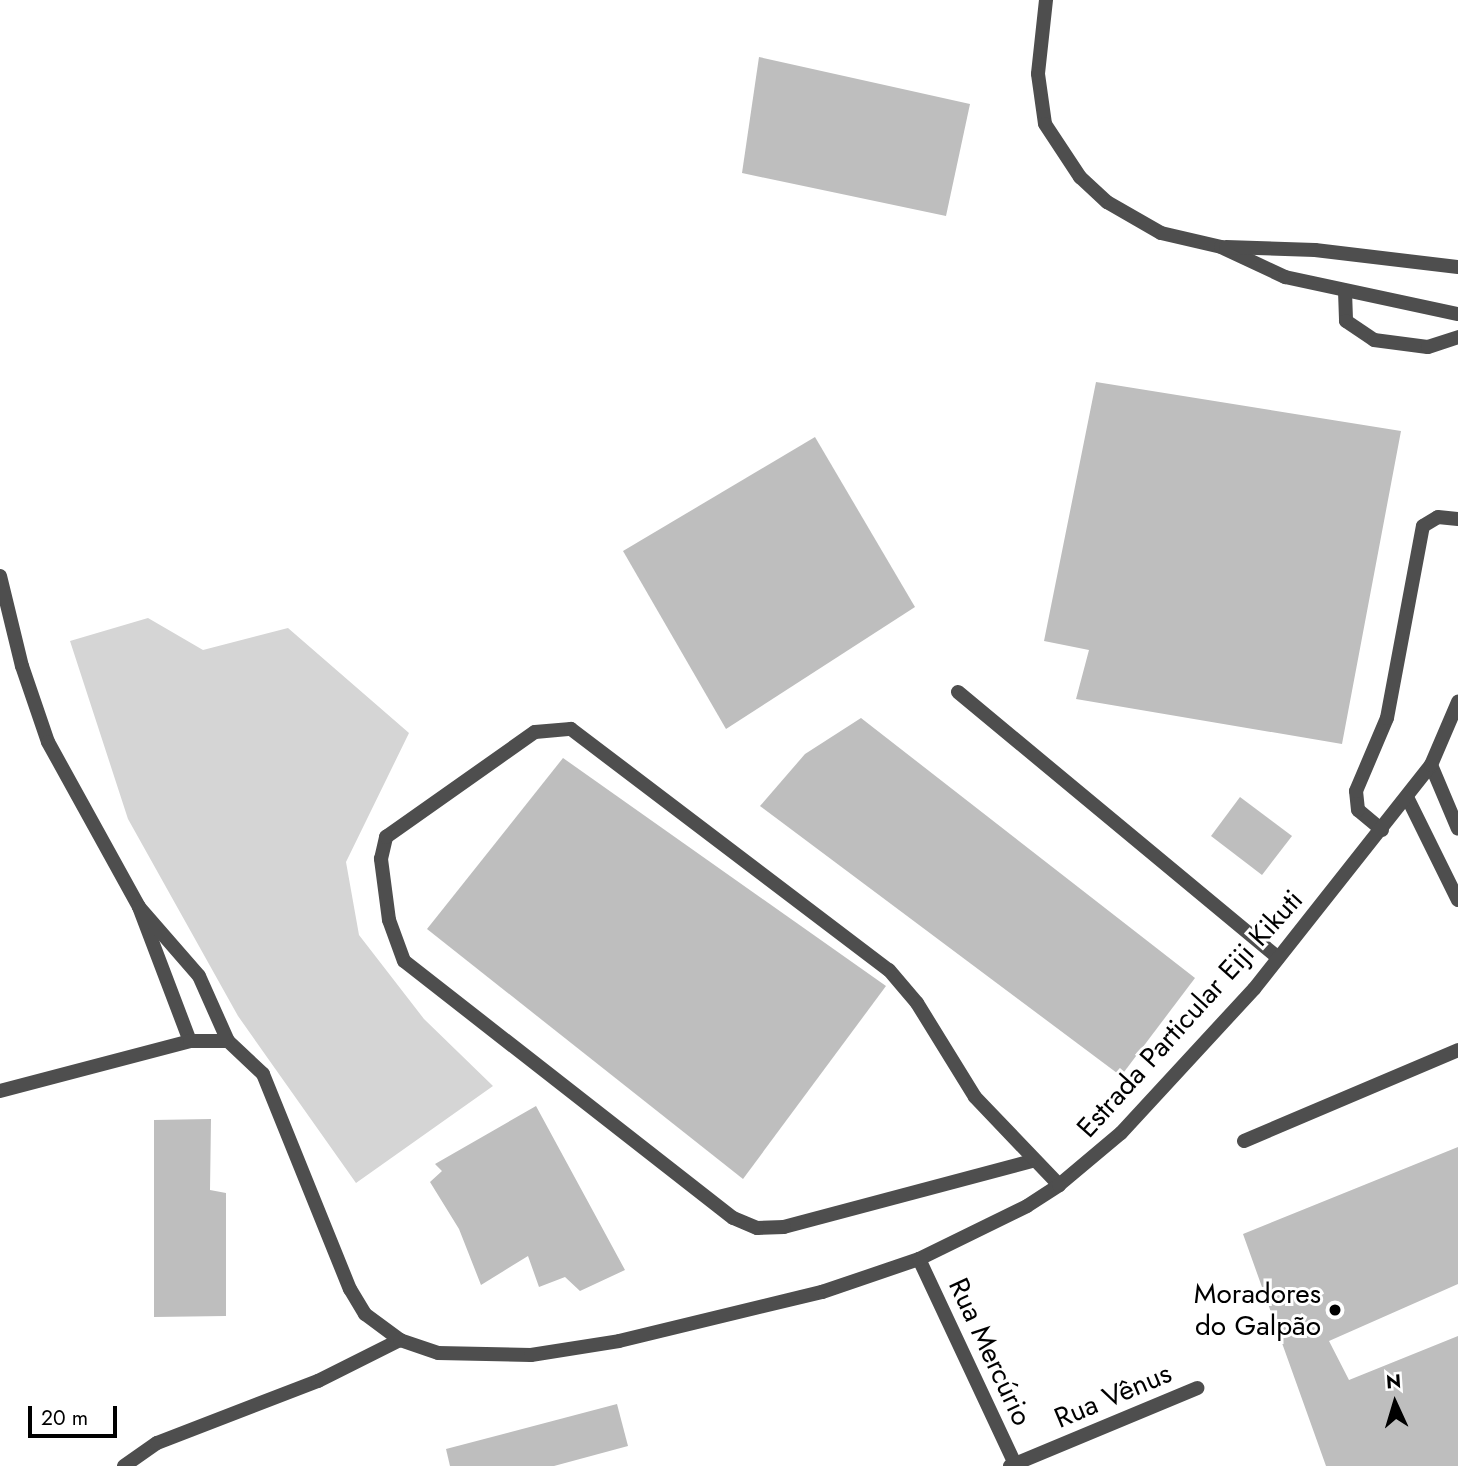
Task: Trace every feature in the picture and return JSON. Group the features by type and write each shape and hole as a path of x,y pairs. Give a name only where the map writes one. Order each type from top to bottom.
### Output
{"street":[{"path":"1046,0 1039,94 1054,142 1080,177 1130,219 1161,233 1221,247 1315,250 1458,267"},
{"path":"1221,247 1285,277 1458,314"},
{"path":"1345,291 1346,321 1374,340 1428,347 1458,337"},
{"path":"1382,830 1358,810 1356,792 1387,718 1423,526 1438,517 1458,519"},
{"name":"Estrada Particular Eiji Kikuti","path":"0,576 22,666 48,742 139,907 190,1041"},
{"path":"958,692 1278,958"},
{"name":"Estrada Particular Eiji Kikuti","path":"139,907 199,976 228,1041 251,1058 278,1104 350,1289 365,1314 400,1340 438,1353 479,1357 531,1355 619,1341 822,1292 919,1259 1027,1206 1059,1185 1121,1133 1278,958 1431,765 1458,702"},
{"path":"1032,1161 784,1227 757,1227 733,1218 404,961 389,920 381,859 386,836 534,732 571,729 889,970 917,1003 975,1097 1032,1161 1059,1185"},
{"path":"1431,765 1458,829"},
{"path":"1407,797 1458,900"},
{"path":"0,1091 190,1041 228,1041"},
{"path":"1244,1142 1458,1050"},
{"name":"Rua Mercúrio","path":"919,1259 1014,1465"},
{"path":"124,1466 157,1443 318,1381 400,1340"},
{"name":"Rua Vênus","path":"1014,1465 1197,1388"}],"shaded area":[{"path":"148,618 203,650 288,628 409,733 346,862 359,935 424,1019 493,1086 356,1183 238,1016 128,819 70,641"}],"building":[{"path":"759,57 970,104 946,216 742,173"},
{"path":"1096,382 1401,431 1342,744 1076,699 1089,650 1044,641"},
{"path":"815,437 915,607 726,729 623,551"},
{"path":"861,718 1195,978 1121,1076 760,806 805,754"},
{"path":"563,758 886,986 743,1179 427,929"},
{"path":"1240,797 1292,836 1262,875 1211,836"},
{"path":"536,1106 625,1270 580,1291 565,1277 539,1287 528,1256 481,1285 459,1229 430,1182 442,1171 435,1164"},
{"path":"211,1119 210,1190 226,1193 226,1316 154,1317 154,1120"},
{"name":"Moradores do Galpão","path":"1458,1147 1458,1284 1329,1341 1349,1380 1458,1336 1458,1466 1326,1466 1243,1234"},
{"path":"617,1404 628,1446 554,1466 450,1466 446,1449"}],"place":[{"name":"Moradores do Galpão","path":"1335,1310"}]}
